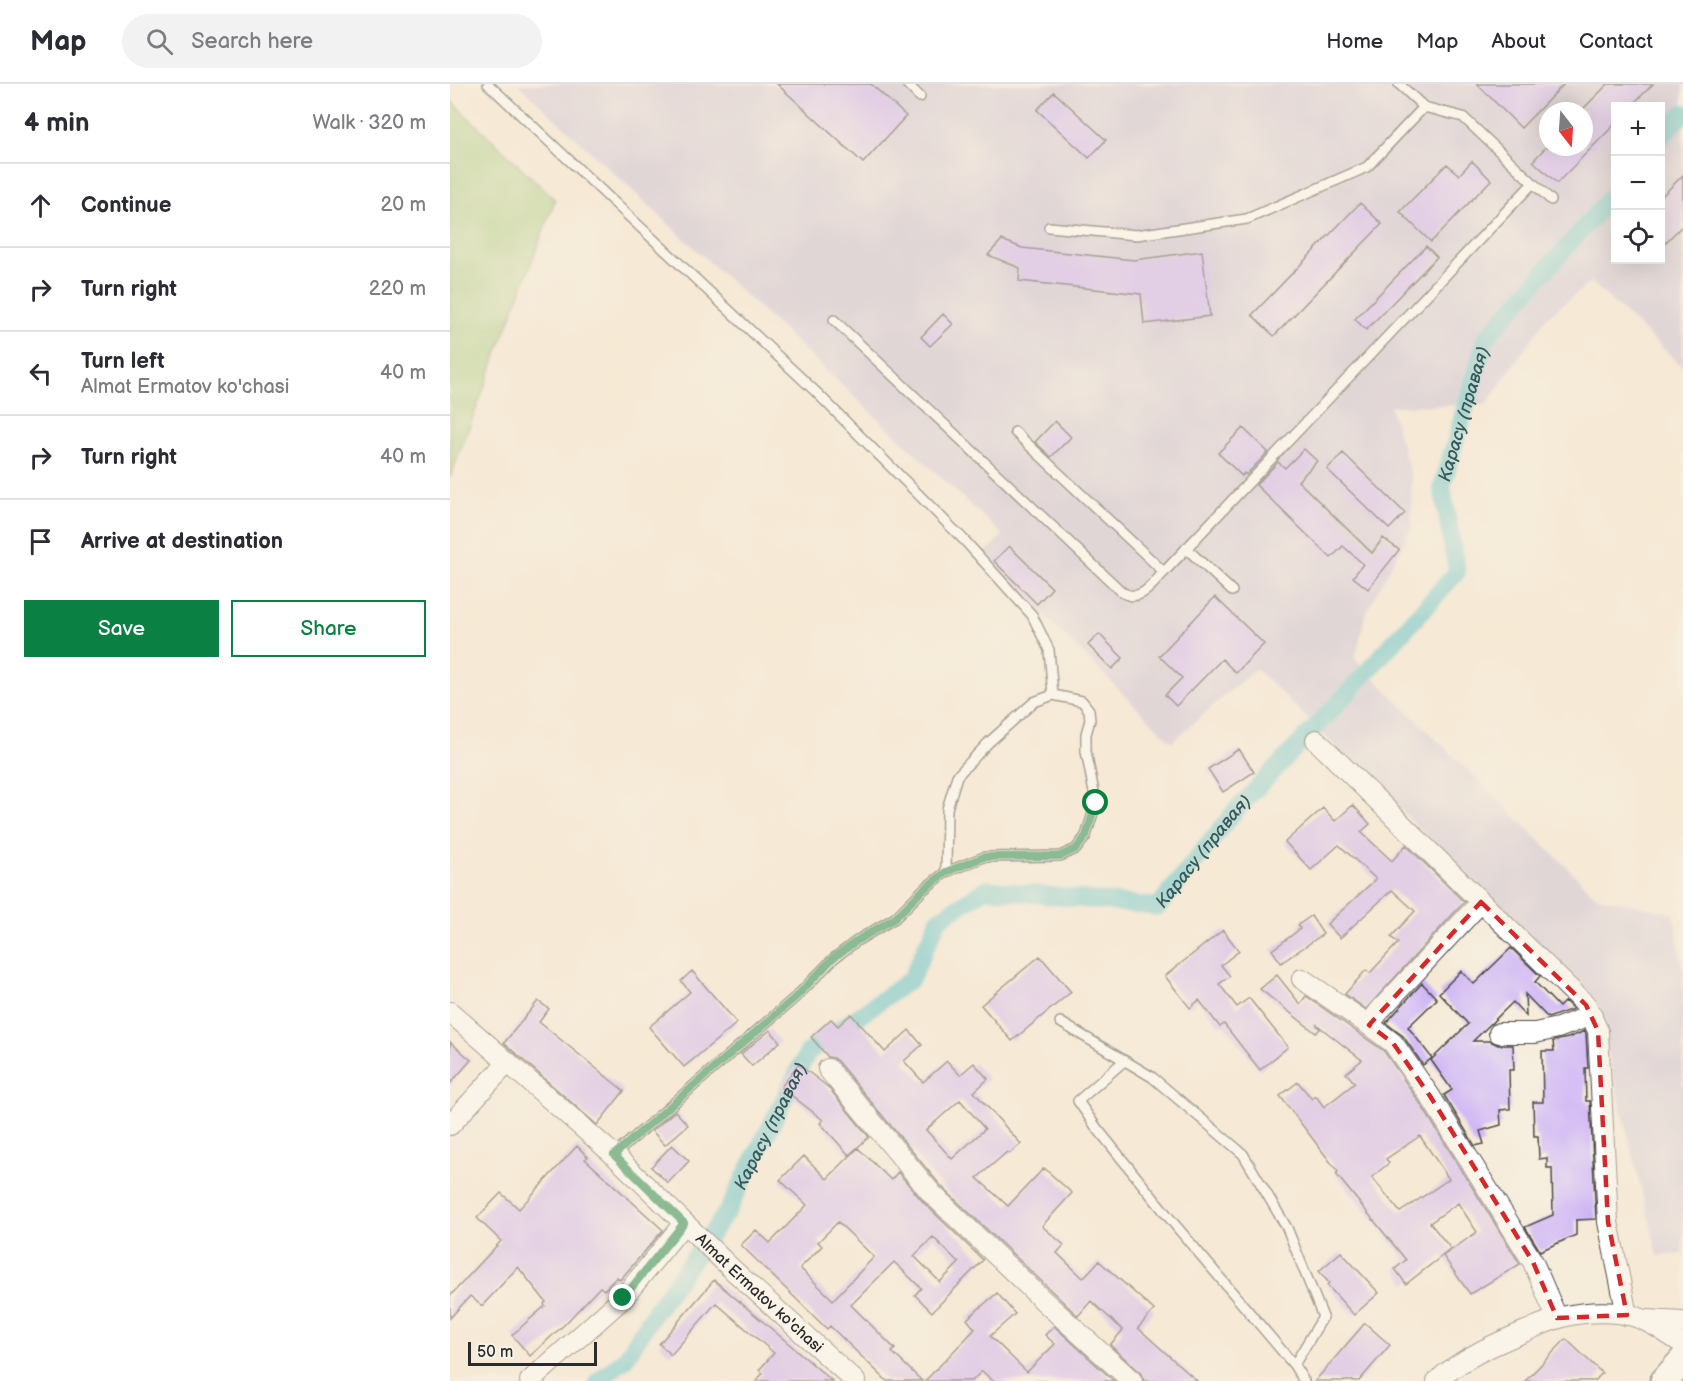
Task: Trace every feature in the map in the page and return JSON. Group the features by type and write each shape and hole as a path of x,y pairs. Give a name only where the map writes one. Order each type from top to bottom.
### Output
{"street":[{"path":"1316,740 1586,1005 1598,1031 1608,1222 1635,1317 1683,1344"},
{"path":"1369,1025 1380,1010 1481,902"},
{"path":"1302,979 1393,1043 1430,1096 1533,1262 1557,1318"},
{"name":"Almat Ermatov ko'chasi","path":"450,1012 614,1155 733,1270 855,1381"},
{"path":"1499,1033 1534,1034 1592,1015"},
{"path":"450,1125 508,1062"},
{"path":"828,1069 932,1194 1132,1381"},
{"path":"530,1381 623,1298 686,1225"},
{"path":"1437,1381 1470,1357 1557,1318 1589,1313 1683,1322"},
{"path":"1664,1381 1683,1360"}],"lane":[{"path":"488,84 816,392 965,541 1032,615 1049,650 1053,695"},
{"path":"907,84 920,97"},
{"path":"1399,84 1424,107 1463,117 1551,200"},
{"path":"1049,227 1136,235 1247,219 1367,167 1424,107"},
{"path":"834,320 1122,592 1129,597 1138,596 1145,592 1533,183"},
{"path":"1015,432 1164,572"},
{"path":"1186,548 1232,591"},
{"path":"614,1155 798,995 833,958 895,918 923,890 946,872 984,857 1060,856 1076,849 1086,836 1096,803 1086,751 1089,710 1082,701 1053,695 1034,702 988,743 957,776 947,809 946,872"},
{"path":"1060,1022 1152,1077 1243,1154 1287,1228 1323,1317 1294,1365"},
{"path":"1124,1060 1078,1101 1096,1128 1294,1365 1304,1381"}],"highlighted area":[{"path":"1481,902 1586,1005 1598,1031 1608,1222 1627,1315 1557,1318 1533,1262 1430,1096 1393,1043 1369,1025"}],"shaded area":[{"path":"518,84 1683,84 1683,367 1591,282 1547,317 1486,405 1390,406 1411,476 1412,527 1366,613 1355,659 1596,896 1674,914 1683,972 1683,1254 1658,1256 1594,999 1255,669 1172,742 983,555 1003,535"}],"green space":[{"path":"450,100 555,200 450,478"}],"building":[{"path":"777,84 871,84 906,116 863,163"},
{"path":"1477,84 1564,84 1546,102 1539,102 1539,110 1521,128"},
{"path":"1608,84 1653,84 1635,102 1611,102 1611,128 1593,146 1593,102 1590,102"},
{"path":"1054,92 1106,140 1089,158 1037,110"},
{"path":"1539,155 1584,156 1557,183 1533,161"},
{"path":"1472,161 1491,180 1431,242 1400,212 1447,164 1459,175"},
{"path":"1683,175 1683,225 1665,243 1665,210 1665,193"},
{"path":"1360,203 1382,224 1274,336 1252,315"},
{"path":"1002,240 1022,248 1134,260 1202,251 1210,316 1144,324 1141,294 1019,281 1020,268 988,255"},
{"path":"1426,246 1437,257 1366,330 1355,319"},
{"path":"943,314 953,324 930,346 921,337"},
{"path":"1055,421 1071,437 1051,457 1035,442"},
{"path":"1243,428 1268,452 1246,475 1244,473 1242,476 1218,453"},
{"path":"1304,449 1317,461 1298,481 1372,553 1383,538 1399,550 1368,589 1353,577 1363,564 1343,546 1331,558 1256,485 1278,462 1285,468"},
{"path":"1343,453 1405,513 1389,529 1327,469"},
{"path":"1009,546 1052,588 1037,604 994,561"},
{"path":"1215,597 1264,644 1236,673 1222,659 1176,706 1165,695 1182,678 1159,656"},
{"path":"1099,634 1123,658 1112,669 1088,645"},
{"path":"1239,749 1254,772 1223,792 1208,769"},
{"path":"1353,805 1370,824 1361,832 1392,861 1406,845 1464,902 1366,1009 1345,994 1366,970 1370,973 1398,943 1391,937 1415,911 1392,890 1340,938 1327,924 1376,879 1339,845 1311,870 1285,842 1323,808 1335,821"},
{"path":"1311,916 1323,934 1281,963 1272,950 1300,929 1298,925"},
{"path":"1223,930 1239,951 1221,965 1230,976 1219,984 1237,1007 1249,998 1288,1047 1260,1070 1224,1024 1220,1027 1199,1000 1190,1008 1165,976"},
{"path":"1511,948 1540,976 1535,982 1559,1007 1565,1001 1573,1009 1548,1018 1525,994 1526,1016 1513,1002 1473,1041 1513,1045 1514,1070 1509,1070 1510,1109 1500,1110 1501,1125 1480,1131 1484,1144 1475,1146 1444,1095 1452,1090 1431,1060 1468,1024 1439,993 1461,971 1474,984"},
{"path":"1040,956 1071,992 1012,1041 981,1005"},
{"path":"692,971 737,1023 684,1067 649,1027 690,992 681,981"},
{"path":"1277,975 1300,1004 1306,996 1384,1051 1420,1103 1520,1264 1470,1294 1443,1256 1477,1232 1458,1203 1430,1223 1451,1249 1406,1284 1395,1269 1406,1260 1336,1174 1338,1172 1280,1096 1298,1082 1312,1099 1316,1096 1324,1107 1355,1083 1346,1073 1362,1060 1316,1024 1320,1029 1316,1033 1260,989","holes":["1420,1136 1449,1179 1400,1212 1372,1177 1389,1163 1386,1159"]},
{"path":"1422,983 1437,999 1408,1027 1432,1058 1423,1065 1403,1036 1386,1023"},
{"path":"538,1001 549,1009 539,1022 624,1091 597,1125 504,1043"},
{"path":"851,1014 885,1052 909,1030 922,1045 904,1061 923,1082 947,1061 960,1075 974,1063 988,1079 974,1092 1021,1144 1009,1154 1007,1152 977,1178 1008,1206 1044,1168 1072,1193 1042,1226 1064,1245 1057,1253 1083,1278 1099,1261 1154,1310 1138,1328 1197,1381 1144,1381 1140,1372 1110,1345 1123,1330 1091,1301 1078,1316 941,1186 837,1061 828,1057 811,1037 831,1019 838,1026","holes":["960,1100 985,1129 952,1159 926,1130"]},
{"path":"770,1030 780,1042 752,1066 741,1054"},
{"path":"1585,1031 1588,1068 1585,1068 1586,1101 1590,1101 1596,1219 1576,1220 1576,1235 1540,1251 1525,1227 1553,1215 1552,1168 1547,1168 1547,1158 1539,1159 1538,1136 1534,1136 1533,1102 1543,1102 1542,1051 1554,1051 1553,1041"},
{"path":"450,1042 471,1060 450,1084"},
{"path":"798,1064 828,1087 869,1137 849,1155 820,1123 823,1120 781,1087"},
{"path":"675,1111 688,1125 665,1145 652,1131"},
{"path":"672,1145 689,1161 668,1183 651,1167"},
{"path":"577,1146 588,1157 585,1159 663,1230 620,1280 617,1277 604,1290 600,1287 530,1356 512,1335 545,1306 546,1302 518,1267 482,1306 470,1296 450,1318 450,1296 501,1241 477,1218 501,1193 519,1209"},
{"path":"858,1148 891,1180 898,1172 924,1203 983,1260 932,1312 915,1295 921,1288 894,1262 851,1305 895,1349 892,1352 922,1381 887,1381 830,1326 827,1329 741,1245 756,1230 770,1243 807,1205 780,1180 804,1156 827,1179","holes":["838,1222 874,1257 833,1300 800,1268 822,1246 818,1242","933,1237 959,1263 940,1282 914,1256"]},
{"path":"1341,1252 1379,1293 1354,1315 1327,1285 1329,1283 1319,1271"},
{"path":"714,1280 832,1381 756,1381 763,1373 759,1370 774,1353 716,1303 671,1355 659,1344"},
{"path":"997,1293 1015,1314 990,1336 1027,1372 1055,1344 1045,1335 1054,1326 1114,1381 993,1381 982,1371 972,1381 925,1381 975,1329 967,1319"},
{"path":"1365,1323 1390,1345 1359,1381 1315,1381"},
{"path":"1566,1339 1602,1373 1595,1381 1525,1381"}],"waterway":[{"name":"Карасу (правая)","path":"1665,133 1683,113"},
{"name":"Карасу (правая)","path":"598,1381 625,1359 656,1310 728,1210 808,1052 911,979 939,919 986,889 1158,907 1235,811 1347,694 1457,572 1442,487 1486,338 1611,197"}],"route":[{"path":"623,1298 684,1223 614,1155 798,995 833,958 895,918 923,890 946,872 984,857 1060,856 1076,849 1086,836 1096,803"}]}
